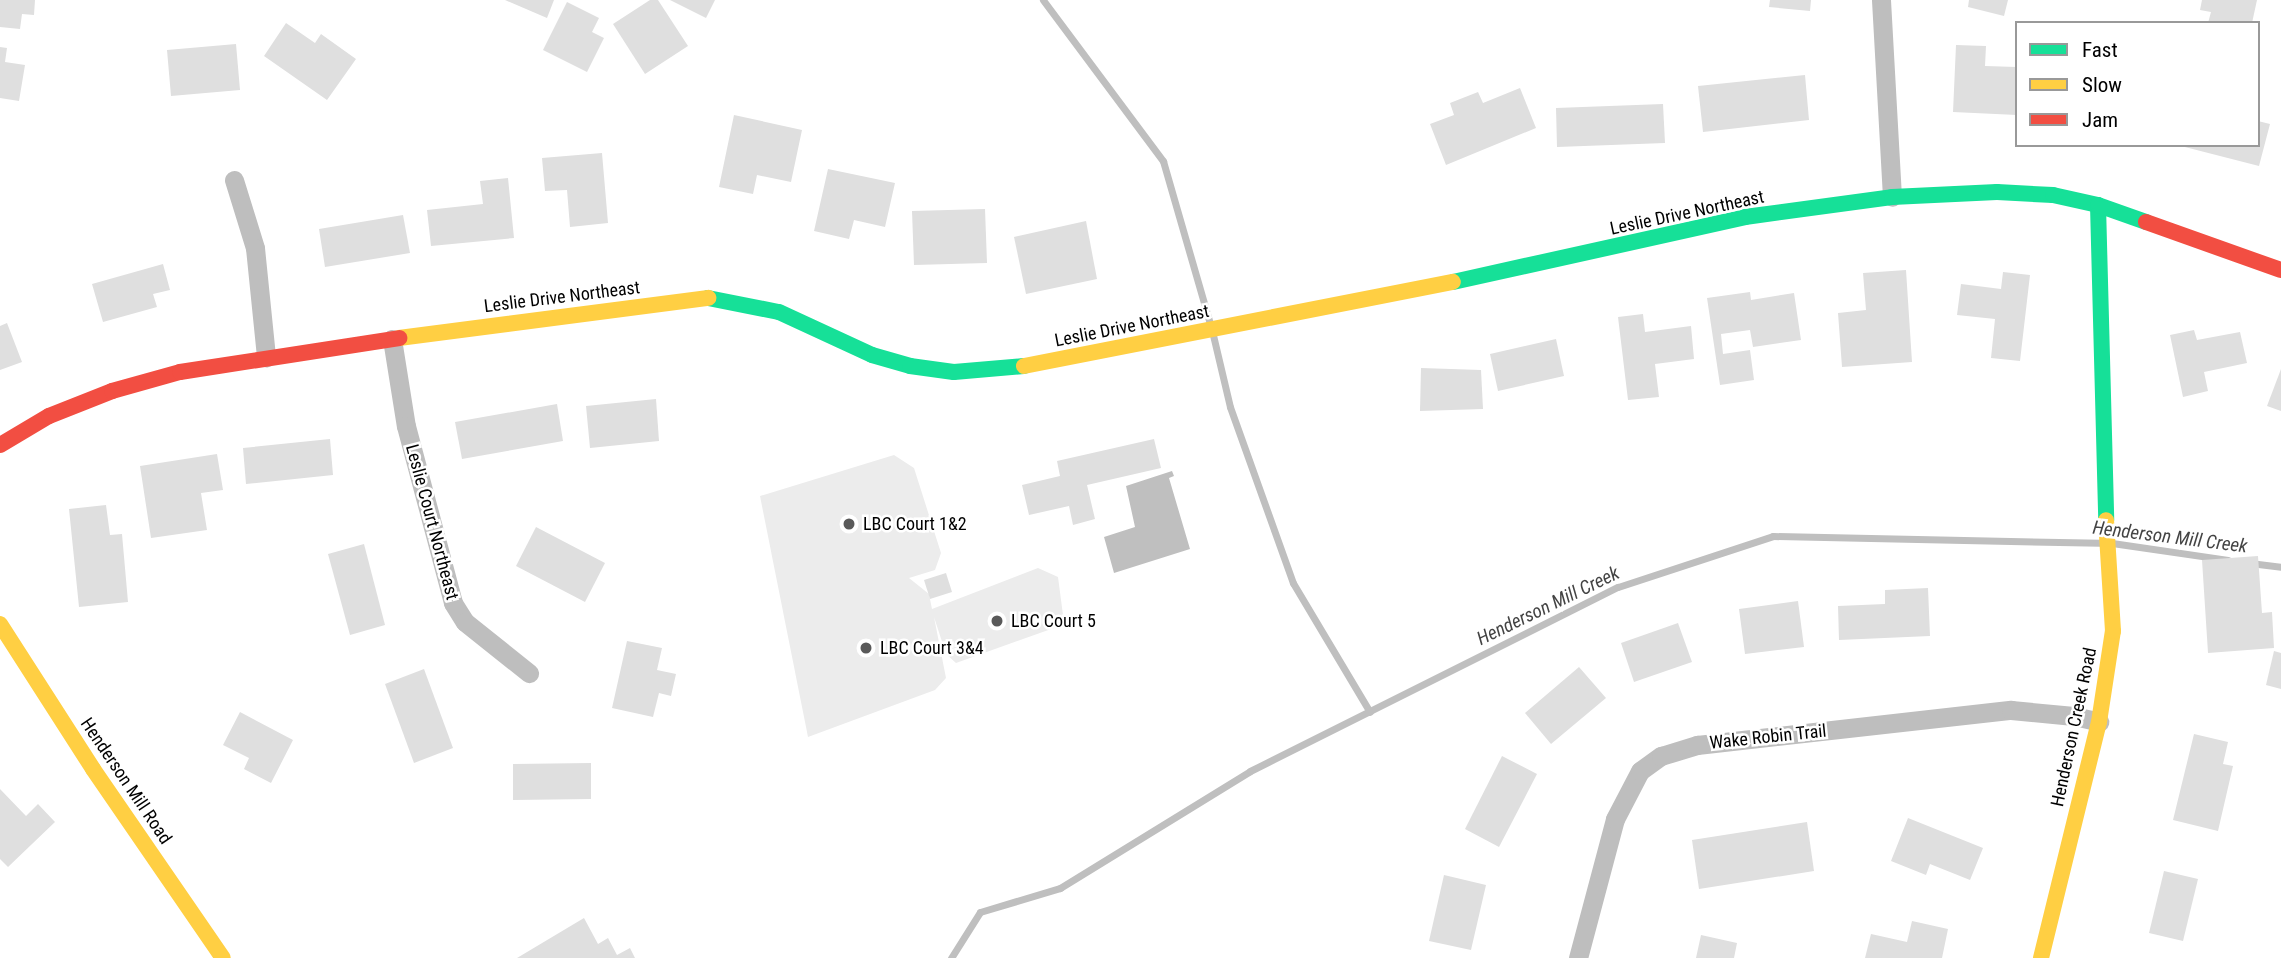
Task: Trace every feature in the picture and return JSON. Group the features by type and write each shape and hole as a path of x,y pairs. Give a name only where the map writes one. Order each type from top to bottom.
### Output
{"street":[{"path":"1881,0 1892,197"},
{"path":"234,180 255,248 266,356"},
{"name":"Leslie Drive Northeast","path":"0,445 50,416 112,391 180,372 266,356 715,296 779,312 872,355 910,366 954,372 1011,369 1538,265 1745,217 1892,197 1997,192 2053,195 2098,205 2281,270"},
{"name":"Henderson Creek Road","path":"2041,958 2099,722 2113,631 2102,458 2098,205"},
{"name":"Leslie Court Northeast","path":"392,339 406,426 453,603 465,622 529,673"},
{"name":"Henderson Mill Road","path":"0,624 93,769 223,958"},
{"name":"Wake Robin Trail","path":"1578,958 1615,819 1640,771 1661,756 1697,745 2011,710 2074,716 2099,722"}],"shaded area":[{"path":"894,455 914,468 941,553 935,570 909,578 929,594 932,609 1038,568 1058,577 1063,615 1054,628 956,663 946,654 934,617 946,678 935,690 808,737 760,496"},
{"path":"1172,471 1174,476 1169,478 1190,549 1114,573 1104,537 1135,527 1126,486"}],"building":[{"path":"0,0 35,0 34,15 22,14 20,29 0,27"},
{"path":"505,0 554,0 547,18"},
{"path":"650,0 658,0 688,46 645,74 613,24"},
{"path":"670,0 715,0 706,18"},
{"path":"1770,0 1811,0 1810,11 1769,7"},
{"path":"1969,0 2008,0 2004,16 1968,7"},
{"path":"2202,0 2257,0 2252,21 2209,21 2211,12 2200,10"},
{"path":"567,2 599,18 592,32 604,38 587,72 543,50"},
{"path":"286,23 315,43 321,34 356,59 327,100 264,56"},
{"path":"236,44 240,90 171,96 167,50"},
{"path":"1956,45 1986,46 1985,66 2015,67 2015,115 1953,112"},
{"path":"0,47 7,48 5,62 25,65 19,101 0,98"},
{"path":"1805,75 1809,120 1703,132 1698,86"},
{"path":"1520,88 1536,128 1446,165 1430,124 1454,115 1450,103 1478,92 1483,103"},
{"path":"1663,104 1665,143 1557,147 1556,108"},
{"path":"734,115 802,130 791,182 757,175 753,194 719,187"},
{"path":"2260,122 2270,124 2259,166 2185,147 2260,147"},
{"path":"602,153 608,223 570,227 567,190 545,191 542,158"},
{"path":"828,169 895,183 885,227 854,220 849,239 814,231"},
{"path":"508,178 514,238 431,246 427,210 483,204 480,181"},
{"path":"985,209 987,263 914,265 912,211"},
{"path":"403,215 410,253 325,267 319,229"},
{"path":"1086,221 1097,279 1026,294 1014,237"},
{"path":"163,264 170,290 153,294 157,307 103,322 92,284"},
{"path":"1906,270 1912,362 1842,367 1838,313 1866,310 1863,273"},
{"path":"2003,272 2030,275 2020,361 1991,358 1995,319 1957,315 1961,284 2001,289"},
{"path":"1750,292 1751,300 1794,293 1801,340 1753,347 1750,330 1721,334 1723,354 1750,350 1754,380 1720,385 1707,298"},
{"path":"1643,314 1645,332 1691,326 1694,359 1655,364 1659,397 1628,400 1618,317"},
{"path":"7,323 22,362 0,370 0,326"},
{"path":"2194,330 2197,340 2240,332 2247,363 2204,372 2208,391 2183,397 2170,335"},
{"path":"1556,339 1564,376 1498,391 1490,354"},
{"path":"1421,368 1481,370 1483,409 1420,411"},
{"path":"2281,369 2281,411 2267,406"},
{"path":"656,399 659,441 590,448 586,406"},
{"path":"557,404 563,441 462,459 455,422"},
{"path":"330,439 333,475 246,484 243,448"},
{"path":"1154,439 1161,468 1087,485 1095,519 1073,525 1069,506 1029,515 1022,485 1060,476 1057,461"},
{"path":"217,454 223,490 201,493 207,530 151,538 140,466"},
{"path":"106,505 110,535 122,534 128,602 79,607 69,509"},
{"path":"536,527 605,563 585,602 516,566"},
{"path":"364,544 385,625 350,635 328,554"},
{"path":"2258,556 2262,613 2272,612 2274,648 2208,653 2202,560"},
{"path":"946,573 952,592 930,599 924,580"},
{"path":"1928,588 1930,636 1839,640 1838,606 1885,604 1885,590"},
{"path":"1798,601 1804,647 1745,654 1739,609"},
{"path":"1678,623 1692,662 1634,682 1621,643"},
{"path":"627,641 662,648 657,670 676,674 671,696 659,693 653,717 612,708"},
{"path":"2274,651 2281,653 2281,689 2266,685"},
{"path":"1579,667 1606,698 1551,744 1525,713"},
{"path":"424,669 453,748 414,763 385,684"},
{"path":"240,712 293,740 271,783 244,769 249,758 223,745"},
{"path":"2194,734 2228,742 2223,764 2233,766 2218,831 2173,820"},
{"path":"1502,756 1537,774 1499,847 1465,829"},
{"path":"591,763 591,799 513,800 513,764"},
{"path":"0,789 26,816 38,804 55,822 8,867 0,859"},
{"path":"1908,818 1983,848 1970,880 1930,864 1926,875 1891,861"},
{"path":"1807,822 1814,871 1699,889 1692,840"},
{"path":"2164,871 2198,879 2183,941 2149,933"},
{"path":"1444,875 1486,885 1471,950 1429,941"},
{"path":"584,918 598,944 608,938 617,955 630,948 635,958 517,958"},
{"path":"1912,921 1948,929 1942,958 1865,958 1871,934 1907,942"},
{"path":"1701,935 1737,943 1734,958 1696,958"}],"waterway":[{"path":"1043,0 1163,161 1210,324"},
{"path":"1213,335 1230,407 1293,583 1370,712"},
{"name":"Henderson Mill Creek","path":"951,958 980,912 1060,888 1250,771 1618,587 1773,536 2100,543"},
{"name":"Henderson Mill Creek","path":"2112,543 2228,560"},
{"name":"Henderson Mill Creek","path":"2250,563 2281,567"}],"traffic: fast":[{"path":"1453,282 1745,217 1892,197 1997,192 2053,195 2098,205 2146,222"},
{"path":"2098,205 2106,520"},
{"path":"708,298 779,312 872,355 910,366 954,372 1024,366"}],"traffic: slow":[{"path":"1024,366 1453,282"},
{"path":"399,338 708,298"},
{"path":"2041,958 2099,722 2113,631 2106,520"},
{"path":"0,624 93,769 223,958"}],"traffic: jam":[{"path":"2146,222 2281,270"},
{"path":"0,445 49,416 112,391 180,372 399,338"}],"place":[{"name":"LBC Court 1&2","path":"849,524"},
{"name":"LBC Court 5","path":"997,621"},
{"name":"LBC Court 3&4","path":"866,648"}]}
